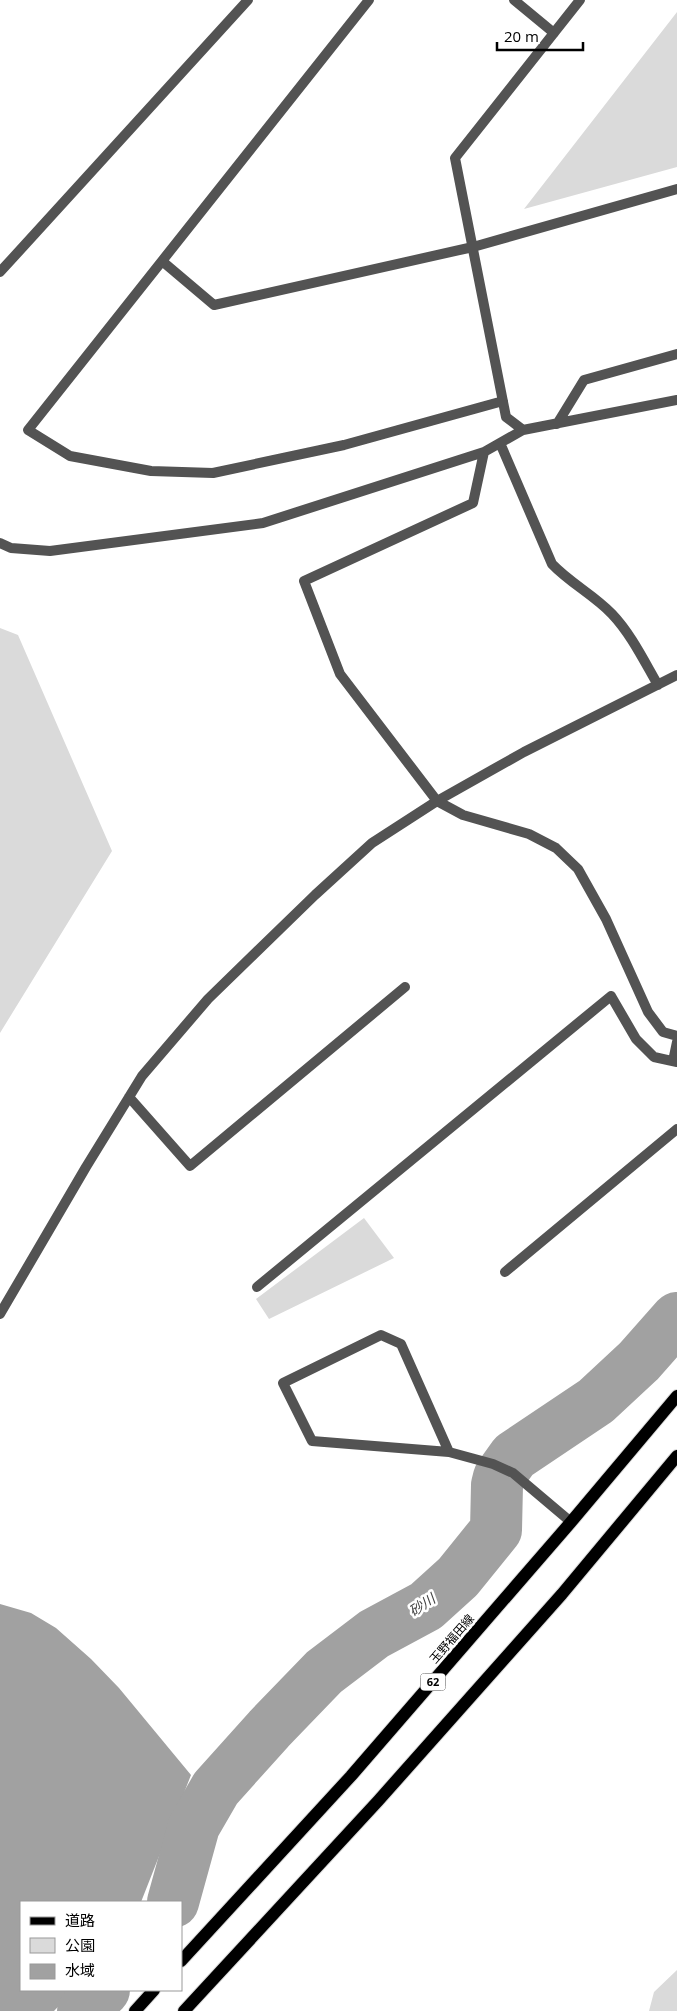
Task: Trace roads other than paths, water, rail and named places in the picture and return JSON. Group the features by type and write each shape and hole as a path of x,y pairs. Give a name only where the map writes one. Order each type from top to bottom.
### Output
{"main road":[{"name":"玉野福田線","path":"182,1960 352,1776 677,1396"},
{"path":"184,2011 398,1778 562,1594 677,1456"},
{"path":"135,2011 153,1991"}],"street":[{"path":"0,272 248,0"},
{"path":"369,0 28,430 70,456 151,471 213,473 344,445 503,401"},
{"path":"514,0 554,33"},
{"path":"523,430 506,417 455,158 580,0"},
{"path":"162,261 214,304 472,247 677,189"},
{"path":"557,424 584,380 677,354"},
{"path":"0,543 11,548 50,551 263,524 484,452 523,430 677,400"},
{"path":"500,443 552,564 566,578 616,618 626,630 658,685"},
{"path":"484,452 473,503 304,582 340,674 437,801 463,816 529,834 556,848 578,869 606,919 648,1012 663,1032 677,1036"},
{"path":"0,1314 142,1076 208,999 315,895 372,843 437,801 524,752 677,675"},
{"path":"130,1097 190,1166 405,986"},
{"path":"257,1287 611,996 636,1039 654,1057 675,1061 677,1042"},
{"path":"505,1272 677,1129"},
{"path":"449,1452 400,1344 381,1335 283,1383 312,1440 449,1452 493,1464 513,1473 571,1522"}],"water":[{"path":"0,1604 31,1613 56,1628 91,1659 119,1688 191,1775 141,1901 20,1901 20,1991 73,1991 54,2011 0,2011"}],"waterway":[{"name":"砂川","path":"173,1901 194,1826 216,1788 324,1672 374,1634 426,1606 458,1577 496,1530 497,1485 499,1477 514,1456 596,1401 639,1361 677,1318"},
{"name":"砂川","path":"83,2011 103,1991"}]}
